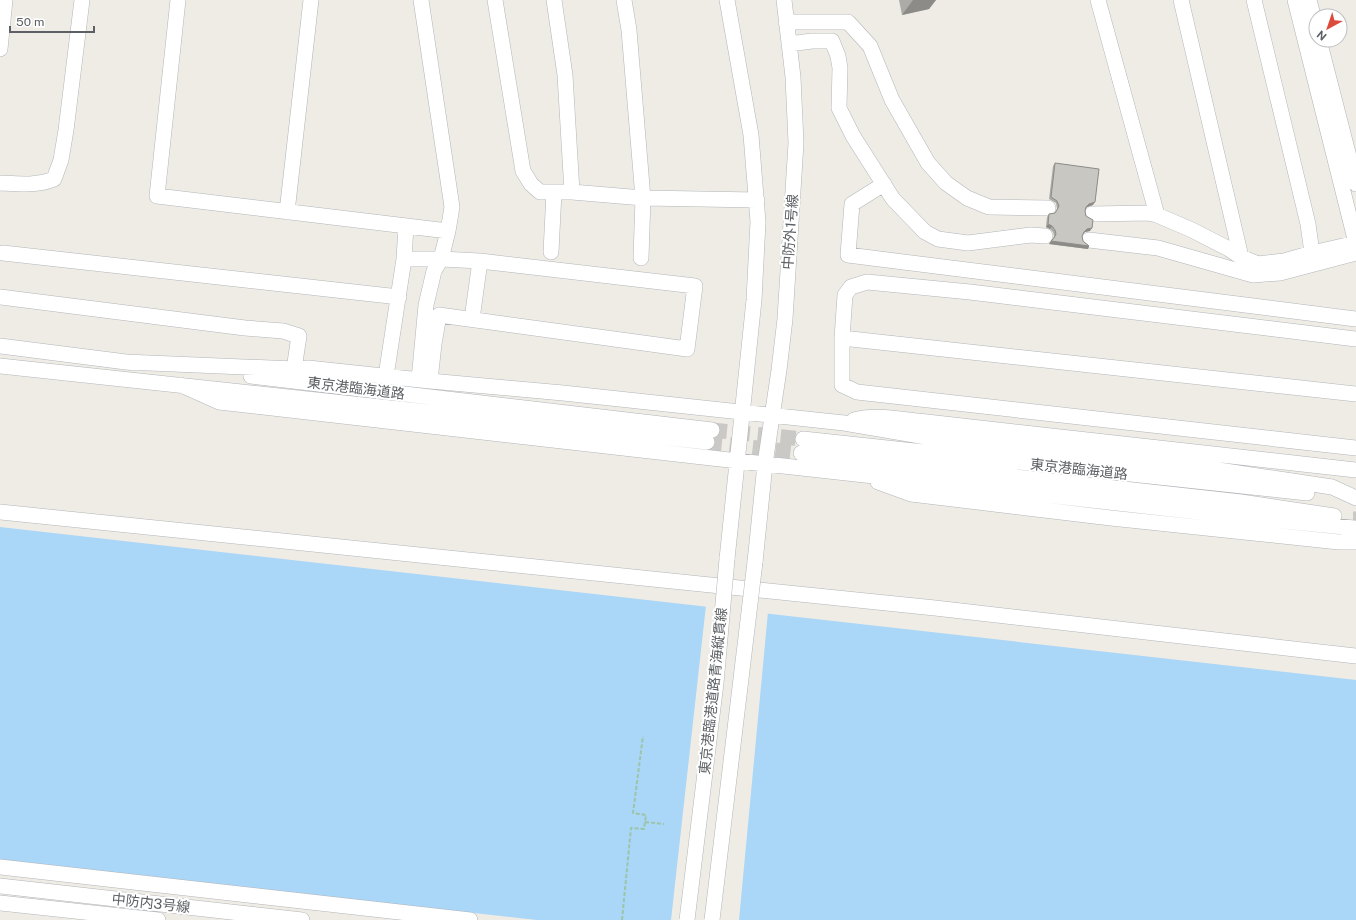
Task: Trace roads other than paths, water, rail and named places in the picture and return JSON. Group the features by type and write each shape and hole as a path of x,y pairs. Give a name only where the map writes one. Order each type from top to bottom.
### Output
{"street":[{"path":"0,49 5,0"},
{"path":"0,183 42,184 54,179 61,160 66,130 82,0"},
{"path":"178,0 157,196 448,231"},
{"path":"287,212 311,0"},
{"path":"421,0 452,207 441,259 434,271 426,305 424,381"},
{"path":"495,0 524,171 531,184 540,192 572,192 643,198 756,200"},
{"path":"554,0 565,75 572,192"},
{"path":"624,0 629,30 643,198 641,258"},
{"path":"727,0 751,135 758,222 757,262 738,461"},
{"name":"中防外1号線","path":"765,464 785,319 796,143 793,77 784,0"},
{"path":"1098,0 1157,215"},
{"path":"1181,0 1241,257"},
{"path":"1254,0 1308,224 1312,252"},
{"path":"1092,214 1148,213 1157,215 1192,230 1229,249 1241,257 1258,264 1284,261 1312,252 1356,243 1295,0"},
{"path":"786,22 848,22 870,46 892,100 928,163 946,182 966,198 989,207 1048,208"},
{"path":"789,44 832,41 838,56 840,68 839,108 853,136 893,198 925,232 938,239 968,243 1031,234 1045,236"},
{"path":"1321,48 1356,184"},
{"path":"884,184 852,204 848,255 1356,319"},
{"path":"551,252 554,192"},
{"path":"386,376 399,297 404,259 406,226"},
{"path":"1089,240 1158,248 1253,275 1280,273 1356,254"},
{"path":"3,252 399,297"},
{"path":"404,259 480,261 695,286 687,349 439,315 434,344 424,381"},
{"path":"472,319 480,261"},
{"path":"1356,338 978,293 867,282 851,287 845,295 842,338 842,385 857,392 1356,448"},
{"path":"0,297 245,328 283,331 299,336 294,369"},
{"path":"842,338 1356,394"},
{"name":"東京港臨海道路","path":"0,346 125,362 347,387 710,436 0,366"},
{"path":"125,362 294,369 308,368 424,381 563,393 772,415 844,423 926,437 1227,471 1332,487 1356,498"},
{"path":"181,385 219,402 854,473 911,494 1111,518 1339,542 1354,529"},
{"path":"844,423 860,418 918,421 1356,470"},
{"name":"東京港臨海道路","path":"1354,529 1241,502 802,446 1356,498"},
{"name":"東京港臨港道路青海縦貫線","path":"687,920 716,683 727,559 738,461"},
{"name":"東京港臨港道路青海縦貫線","path":"712,920 755,562 765,464"},
{"path":"0,512 927,607 1356,656"},
{"path":"0,867 470,920"},
{"name":"中防内3号線","path":"0,886 302,920"},
{"name":"中防内3号線","path":"0,903 154,920"},
{"path":"154,903 154,920"}],"water":[{"path":"0,527 1356,680 1356,920 537,920 0,860"}],"tunnel":[{"path":"712,430 803,439"},
{"path":"707,442 801,453"}]}
